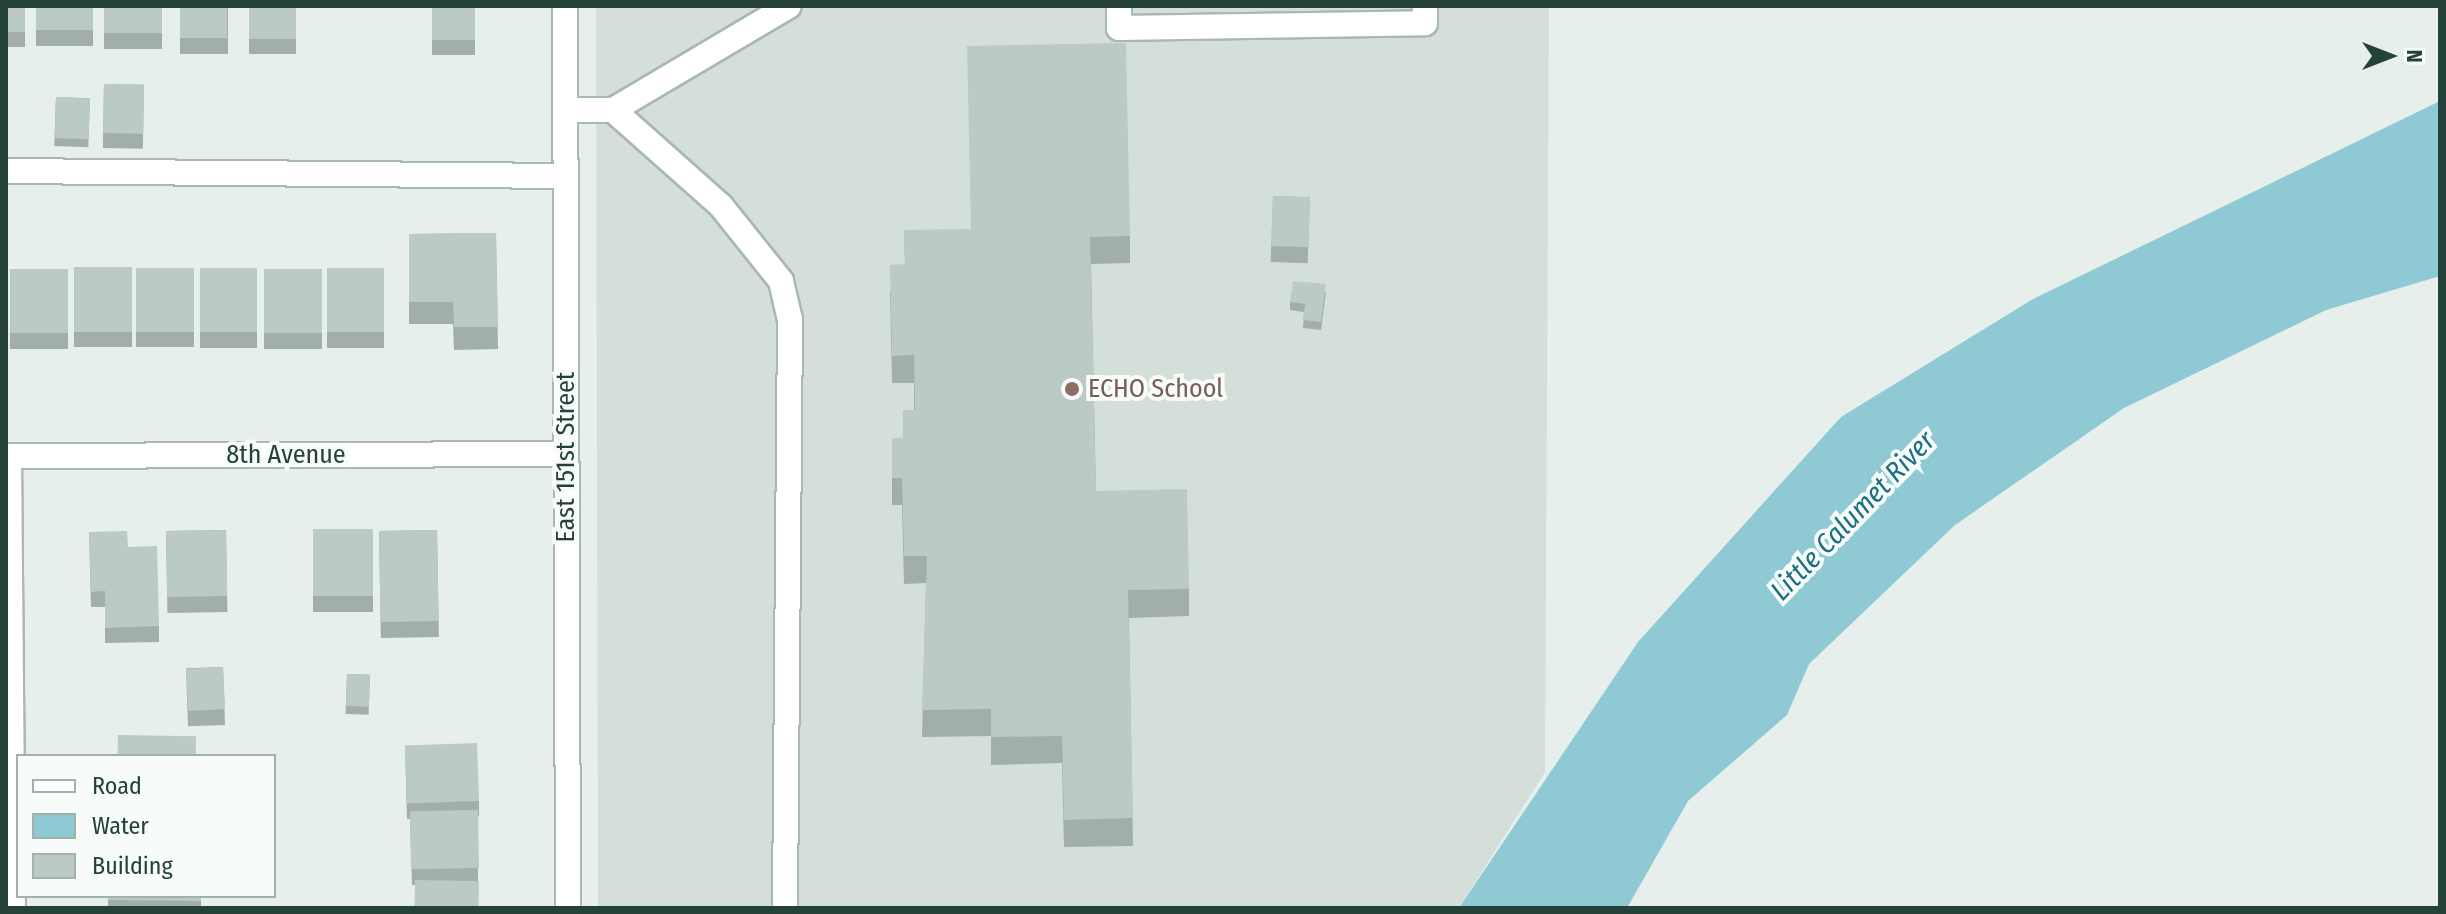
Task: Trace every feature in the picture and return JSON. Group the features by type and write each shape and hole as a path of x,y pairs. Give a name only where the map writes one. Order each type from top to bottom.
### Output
{"street":[{"name":"East 151st Street","path":"565,6 568,908"},
{"path":"565,110 613,110 789,6"},
{"path":"1119,6 1119,28 1425,23 1425,6"},
{"path":"613,110 763,252 781,281 790,319 785,908"},
{"path":"6,171 565,176"},
{"name":"8th Avenue","path":"7,456 566,454"},
{"path":"7,456 13,908"}],"shaded area":[{"name":"ECHO School","path":"596,6 1549,6 1545,772 1459,908 598,908"}],"water":[{"name":"Little Calumet River","path":"2440,101 2440,276 2326,310 2124,408 1955,525 1809,664 1787,715 1688,801 1627,908 1459,908 1638,642 1841,417 2033,299"}],"building":[{"path":"6,6 25,6 25,32 6,32"},
{"path":"36,6 93,6 93,30 36,30"},
{"path":"104,6 162,6 162,33 104,33"},
{"path":"180,6 227,6 227,38 180,38"},
{"path":"249,6 296,6 296,39 249,39"},
{"path":"432,6 475,6 475,40 432,40"},
{"path":"1126,43 1130,236 1090,237 1096,491 1187,489 1189,589 1128,590 1133,818 1064,820 1062,736 991,737 991,709 922,710 927,556 904,556 902,478 892,478 892,438 903,438 903,410 915,410 914,355 892,356 890,265 905,264 904,230 971,229 967,46"},
{"path":"104,84 144,85 143,134 103,133"},
{"path":"56,97 90,98 89,139 55,138"},
{"path":"1273,196 1310,197 1308,247 1271,246"},
{"path":"496,233 498,327 454,327 453,302 409,302 409,234"},
{"path":"74,267 132,267 132,332 74,332"},
{"path":"136,268 194,268 194,332 136,332"},
{"path":"200,268 257,268 257,332 200,332"},
{"path":"327,268 384,268 384,332 327,332"},
{"path":"10,269 68,269 68,333 10,333"},
{"path":"264,269 322,269 322,333 264,333"},
{"path":"1293,281 1326,284 1321,322 1303,320 1305,304 1290,302"},
{"path":"313,529 373,529 373,596 313,596"},
{"path":"226,530 227,596 167,597 166,531"},
{"path":"437,530 439,621 381,622 379,531"},
{"path":"127,531 128,547 157,546 159,626 105,628 105,591 91,592 89,532"},
{"path":"223,667 225,709 188,711 186,669"},
{"path":"347,674 370,675 369,707 346,706"},
{"path":"118,735 196,736 196,754 118,754"},
{"path":"477,743 479,801 407,803 405,746"},
{"path":"478,810 479,868 411,869 410,811"},
{"path":"415,880 479,881 479,908 415,908"},
{"path":"108,898 201,898 201,901"}],"place":[{"name":"ECHO School","path":"1072,389"}]}
